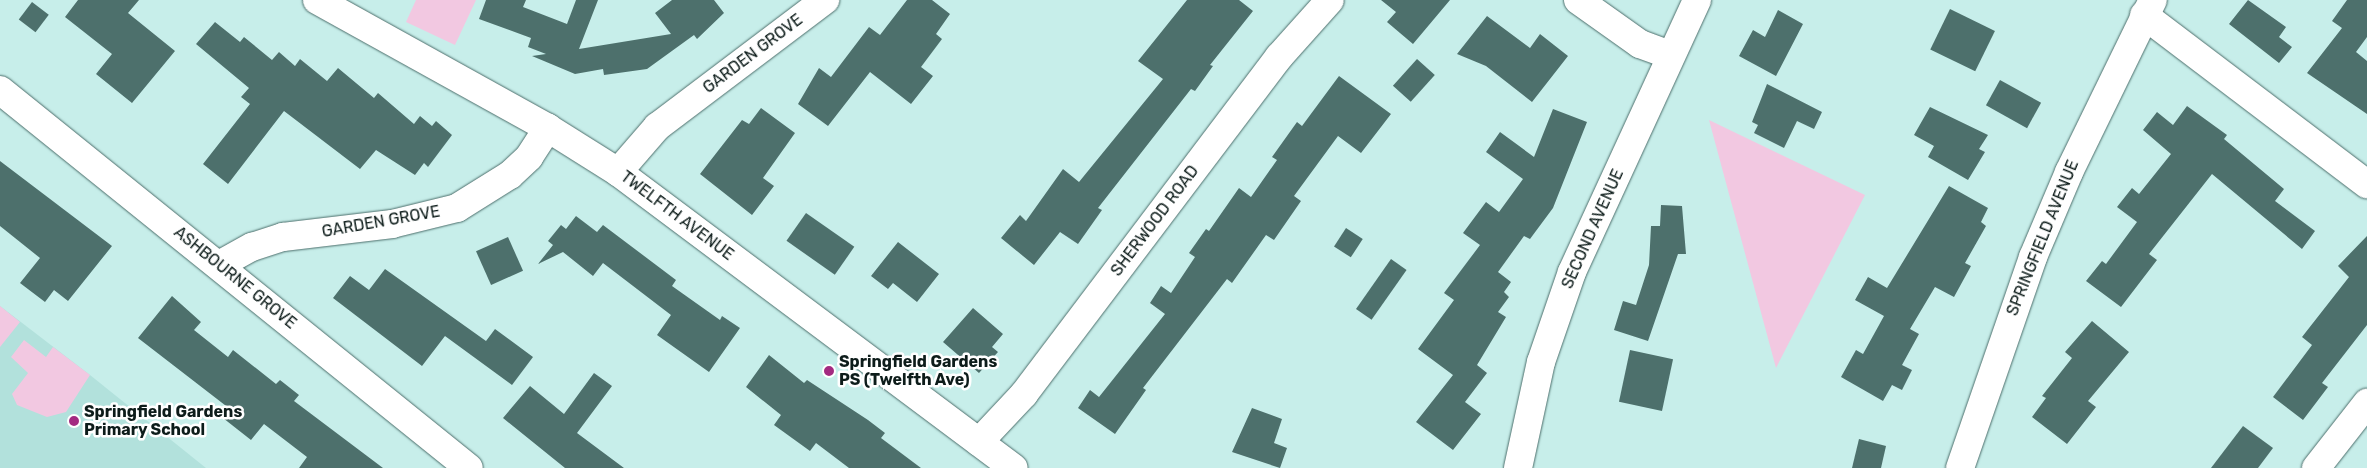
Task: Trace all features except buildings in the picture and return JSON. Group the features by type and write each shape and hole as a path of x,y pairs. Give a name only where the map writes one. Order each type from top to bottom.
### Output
{"street":[{"name":"TWELFTH AVENUE","path":"317,0 548,128 618,172 1013,468"},
{"name":"GARDEN GROVE","path":"618,172 657,127 825,0"},
{"name":"SHERWOOD ROAD","path":"978,442 1024,394 1280,57 1330,0"},
{"path":"1578,0 1640,44 1671,55"},
{"name":"SECOND AVENUE","path":"1518,468 1541,362 1572,272 1697,0"},
{"name":"SPRINGFIELD AVENUE","path":"1960,468 2033,256 2069,172 2149,8 2367,184"},
{"name":"ASHBOURNE GROVE","path":"0,90 468,468"},
{"name":"GARDEN GROVE","path":"219,265 252,247 283,237 392,224 457,208 510,175 529,157 548,128"},
{"path":"2316,468 2367,403"}],"shaded area":[{"path":"416,0 476,0 455,45 406,22"},
{"path":"1709,120 1865,195 1776,368"},
{"name":"Springfield Gardens Primary School","path":"0,306 90,375 206,468 0,468"},
{"path":"0,306 20,322 0,347"},
{"path":"24,340 46,357 53,347 90,375 66,412 47,417 17,405 12,394 28,373 11,357"}],"place":[{"name":"Springfield Gardens PS (Twelfth Ave)","path":"829,371"},
{"name":"Springfield Gardens Primary School","path":"74,421"}]}
